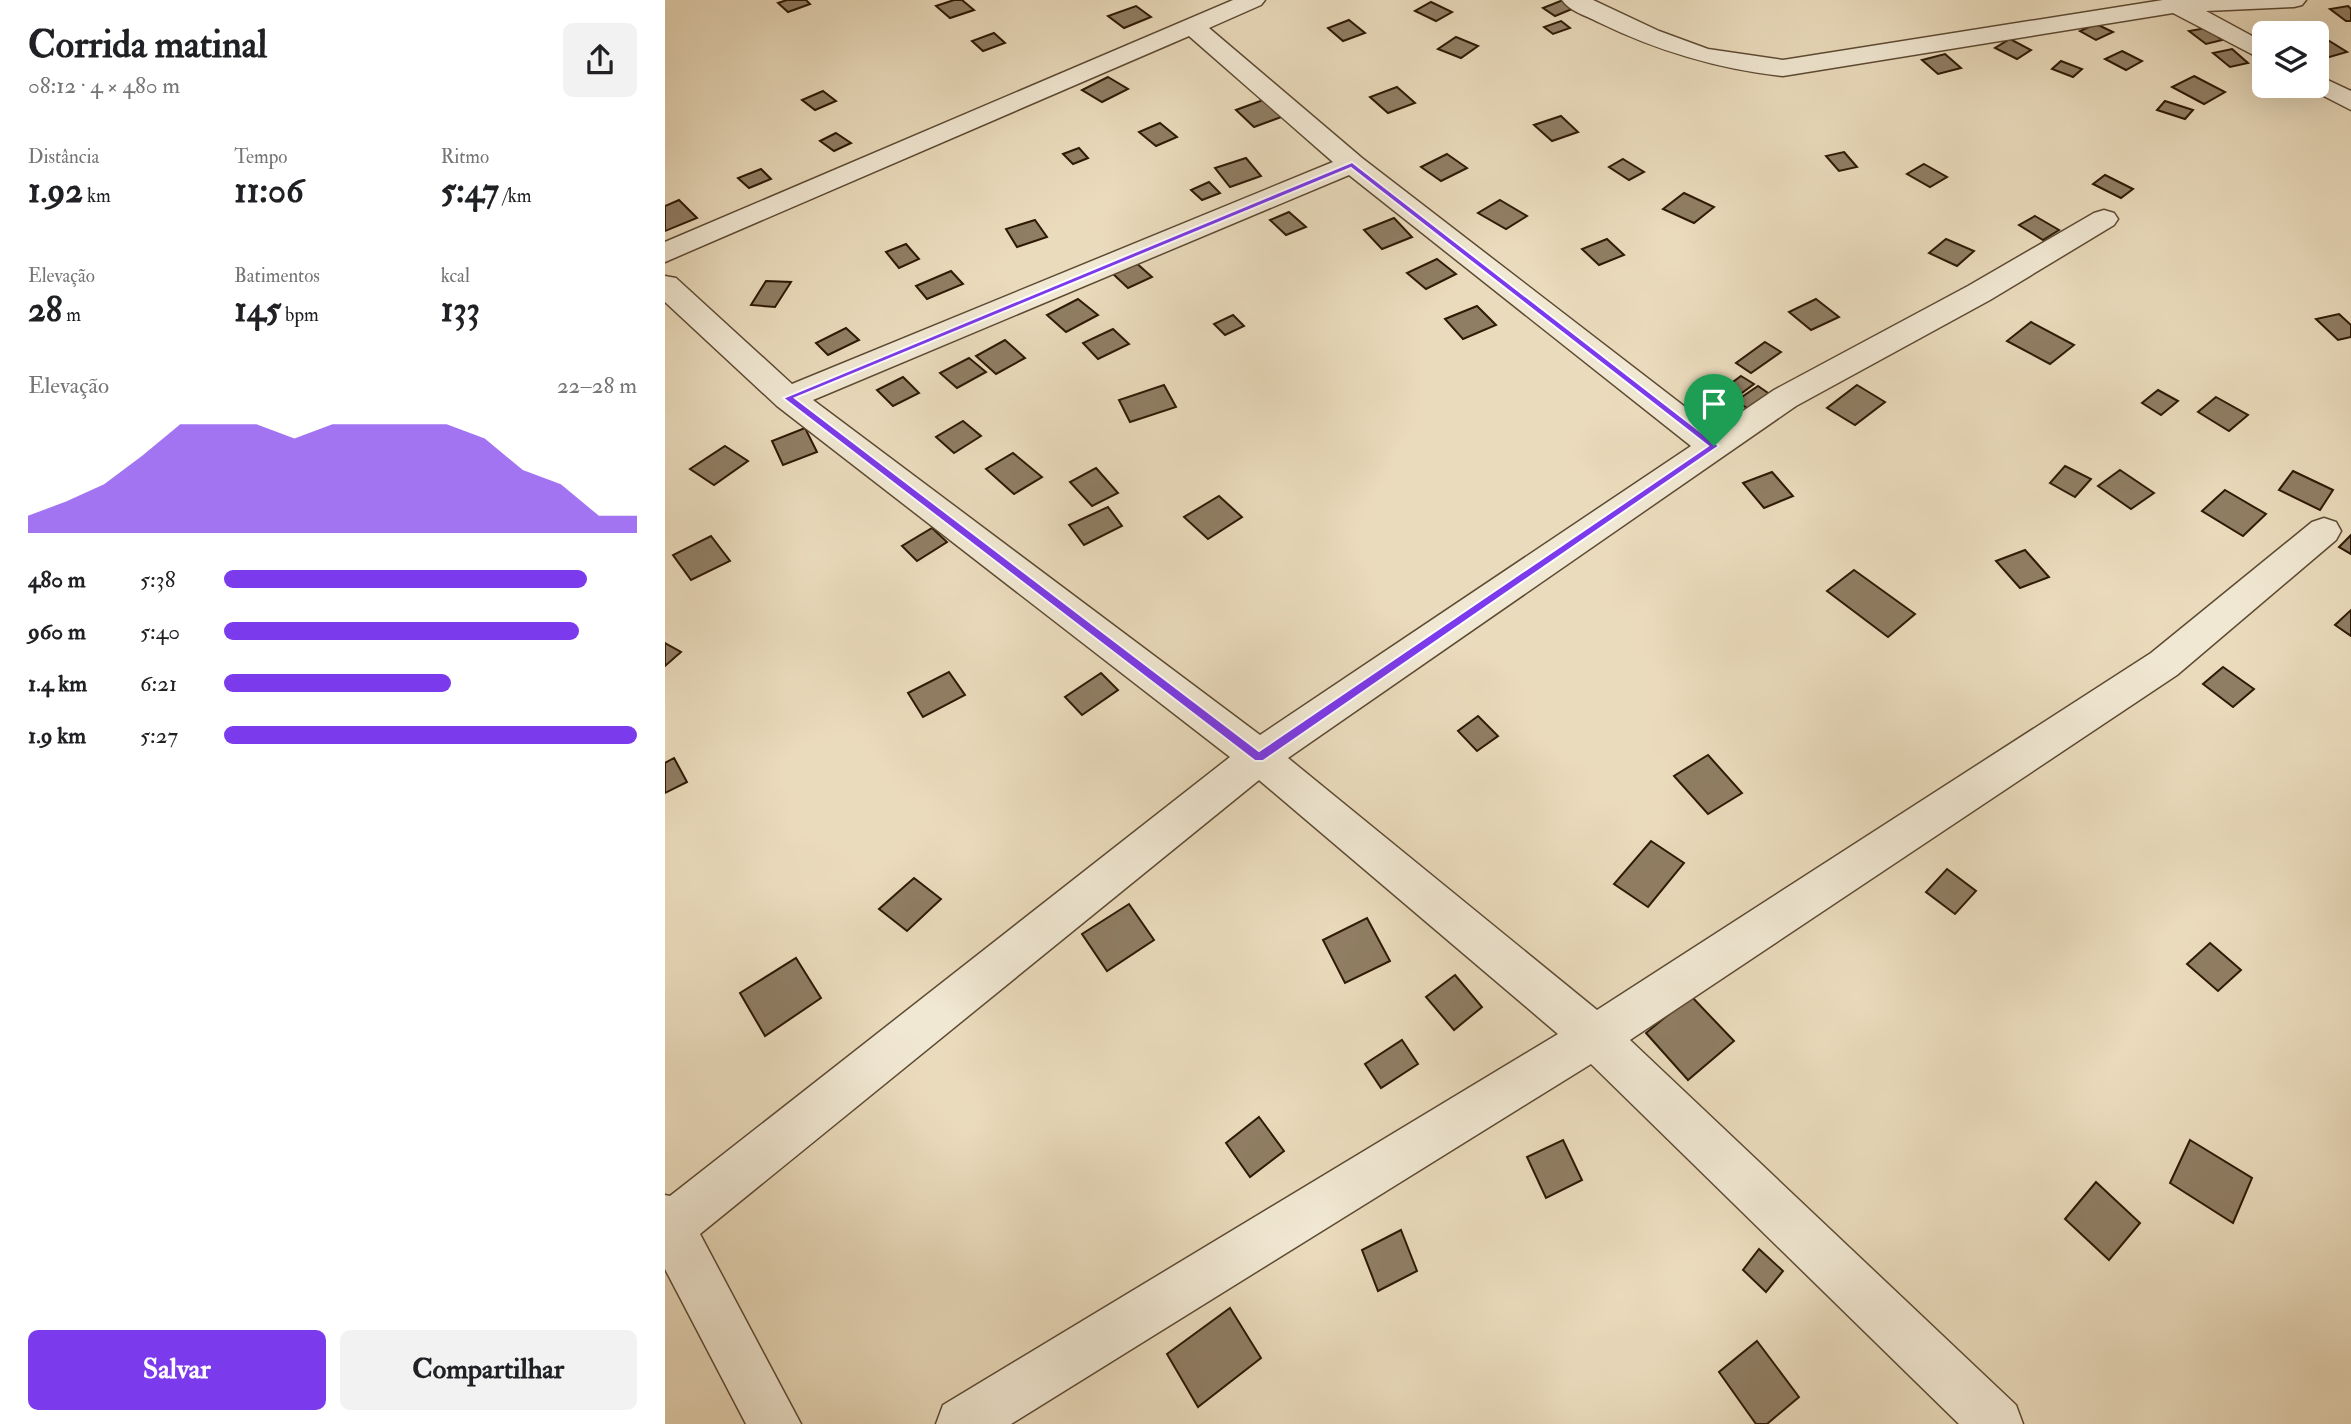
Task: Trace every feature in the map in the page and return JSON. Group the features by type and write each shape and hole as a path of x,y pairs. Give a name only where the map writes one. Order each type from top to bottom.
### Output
{"street":[{"path":"665,253 1253,0"},
{"path":"1574,0 1663,44 1745,66 1783,68 2173,3 2294,0"},
{"path":"2173,3 2252,47"},
{"path":"1193,27 1352,164 1714,446"},
{"path":"2329,90 2351,102"},
{"path":"787,398 1352,164"},
{"path":"775,1424 667,1225 1259,757 1785,398 1979,293 2104,219"},
{"path":"665,285 787,398 1259,757 1595,1037 1997,1424"},
{"path":"962,1424 1595,1037 2164,664 2324,531"}],"building":[{"path":"806,0 810,4 788,12 778,3"},
{"path":"962,0 974,10 950,18 936,6"},
{"path":"1563,0 1577,7 1555,16 1543,8"},
{"path":"1431,2 1452,12 1436,21 1415,11"},
{"path":"1136,6 1151,17 1124,28 1108,16"},
{"path":"2348,6 2351,9 2351,21 2346,21 2330,9"},
{"path":"1349,20 1365,33 1343,41 1328,28"},
{"path":"1561,21 1570,28 1553,34 1544,27"},
{"path":"2096,24 2113,32 2096,40 2080,31"},
{"path":"2206,28 2222,40 2206,44 2189,31"},
{"path":"994,33 1005,43 983,51 972,41"},
{"path":"1456,37 1478,46 1461,58 1438,49"},
{"path":"2010,39 2031,50 2017,59 1995,48"},
{"path":"2329,41 2347,52 2329,57"},
{"path":"2232,49 2248,63 2230,67 2213,53"},
{"path":"2122,51 2142,61 2126,70 2105,59"},
{"path":"1945,54 1961,68 1938,74 1922,60"},
{"path":"2061,61 2082,69 2073,77 2052,69"},
{"path":"2194,76 2225,92 2204,104 2172,87"},
{"path":"1108,77 1128,89 1102,102 1082,90"},
{"path":"1397,87 1415,103 1388,113 1370,97"},
{"path":"823,91 836,101 815,110 802,100"},
{"path":"1266,99 1284,116 1254,127 1236,110"},
{"path":"2165,101 2193,110 2185,119 2157,110"},
{"path":"1561,116 1578,132 1552,141 1534,125"},
{"path":"1160,123 1177,137 1156,146 1139,132"},
{"path":"836,133 851,143 834,151 820,141"},
{"path":"1079,148 1088,158 1073,164 1063,154"},
{"path":"1844,152 1857,167 1839,171 1826,156"},
{"path":"1447,154 1467,168 1441,181 1421,167"},
{"path":"1246,158 1261,176 1230,187 1215,168"},
{"path":"1623,159 1644,172 1629,180 1609,167"},
{"path":"1924,164 1947,177 1930,187 1907,174"},
{"path":"761,169 771,179 749,188 738,178"},
{"path":"2105,175 2133,189 2121,198 2093,184"},
{"path":"1209,182 1220,193 1202,200 1191,190"},
{"path":"1684,193 1714,207 1694,223 1663,209"},
{"path":"679,200 697,218 665,231 665,206"},
{"path":"1500,200 1527,216 1506,229 1478,213"},
{"path":"1289,212 1306,227 1286,235 1270,220"},
{"path":"2035,216 2059,230 2043,240 2019,225"},
{"path":"1394,218 1412,237 1382,249 1364,230"},
{"path":"1035,220 1047,237 1017,247 1006,229"},
{"path":"1607,239 1624,255 1599,265 1582,249"},
{"path":"1946,239 1974,251 1957,266 1929,253"},
{"path":"906,244 919,259 899,268 886,252"},
{"path":"1437,259 1456,274 1426,289 1407,273"},
{"path":"1134,261 1152,277 1128,288 1111,272"},
{"path":"951,271 963,284 927,299 916,286"},
{"path":"766,281 791,282 775,307 751,305"},
{"path":"1078,299 1098,315 1066,332 1047,315"},
{"path":"1816,299 1839,317 1811,330 1789,312"},
{"path":"1477,306 1496,325 1463,339 1445,319"},
{"path":"2339,314 2351,325 2351,337 2338,340 2316,319"},
{"path":"1233,315 1244,326 1225,335 1214,324"},
{"path":"2031,322 2074,345 2050,364 2007,341"},
{"path":"846,328 859,340 828,355 816,343"},
{"path":"1113,329 1129,344 1098,359 1083,343"},
{"path":"1005,340 1025,358 996,374 976,356"},
{"path":"1765,342 1781,352 1751,373 1736,363"},
{"path":"969,358 986,372 957,388 940,373"},
{"path":"1741,376 1754,384 1731,401 1718,393"},
{"path":"903,377 919,393 893,406 877,390"},
{"path":"1164,385 1176,407 1130,422 1119,400"},
{"path":"1857,385 1885,402 1855,425 1827,408"},
{"path":"1758,386 1771,395 1750,410 1736,401"},
{"path":"2158,390 2178,401 2161,415 2142,403"},
{"path":"2216,397 2248,415 2229,431 2198,412"},
{"path":"963,421 981,436 954,453 936,437"},
{"path":"805,428 817,452 783,465 772,441"},
{"path":"725,446 748,461 714,485 690,469"},
{"path":"1013,453 1042,477 1014,494 986,469"},
{"path":"2065,466 2091,479 2075,497 2050,483"},
{"path":"1096,468 1118,493 1092,506 1070,482"},
{"path":"2120,470 2154,493 2131,509 2098,486"},
{"path":"2293,471 2333,490 2320,510 2279,490"},
{"path":"1772,472 1793,496 1764,508 1743,483"},
{"path":"2225,490 2266,514 2243,536 2202,511"},
{"path":"1219,496 1242,517 1208,539 1184,517"},
{"path":"1108,507 1122,526 1084,545 1069,525"},
{"path":"932,528 947,542 917,561 902,546"},
{"path":"2351,535 2351,554 2339,547"},
{"path":"711,536 730,561 691,580 673,555"},
{"path":"2025,550 2049,577 2020,588 1996,561"},
{"path":"1854,570 1915,614 1888,637 1827,591"},
{"path":"2351,610 2351,636 2335,625"},
{"path":"665,643 681,652 665,666"},
{"path":"2223,667 2254,689 2233,707 2203,684"},
{"path":"949,672 965,695 923,717 908,693"},
{"path":"1101,673 1118,690 1082,715 1065,697"},
{"path":"1478,716 1498,736 1477,751 1458,731"},
{"path":"1708,755 1742,793 1708,814 1674,776"},
{"path":"674,758 687,782 665,793 665,763"},
{"path":"1651,841 1684,863 1648,907 1614,884"},
{"path":"1947,869 1976,891 1955,914 1926,892"},
{"path":"914,878 941,899 907,931 879,909"},
{"path":"1129,904 1154,940 1107,971 1082,934"},
{"path":"1367,918 1390,961 1345,983 1323,940"},
{"path":"2210,943 2241,970 2218,991 2187,964"},
{"path":"796,958 821,998 765,1036 740,993"},
{"path":"1455,975 1482,1007 1454,1030 1426,997"},
{"path":"1691,996 1734,1041 1688,1080 1646,1033"},
{"path":"1402,1040 1418,1064 1381,1088 1365,1064"},
{"path":"1259,1117 1284,1151 1250,1177 1226,1143"},
{"path":"1563,1140 1582,1180 1546,1198 1527,1157"},
{"path":"2190,1140 2252,1178 2233,1223 2170,1183"},
{"path":"2096,1182 2140,1223 2109,1260 2065,1219"},
{"path":"1401,1230 1417,1271 1378,1291 1362,1250"},
{"path":"1759,1249 1783,1271 1766,1292 1743,1270"},
{"path":"1230,1308 1261,1358 1198,1407 1167,1354"},
{"path":"1757,1341 1799,1397 1767,1424 1756,1424 1719,1372"}],"route":[{"path":"1352,164 1714,446 1259,757 787,398 1352,164"}]}
